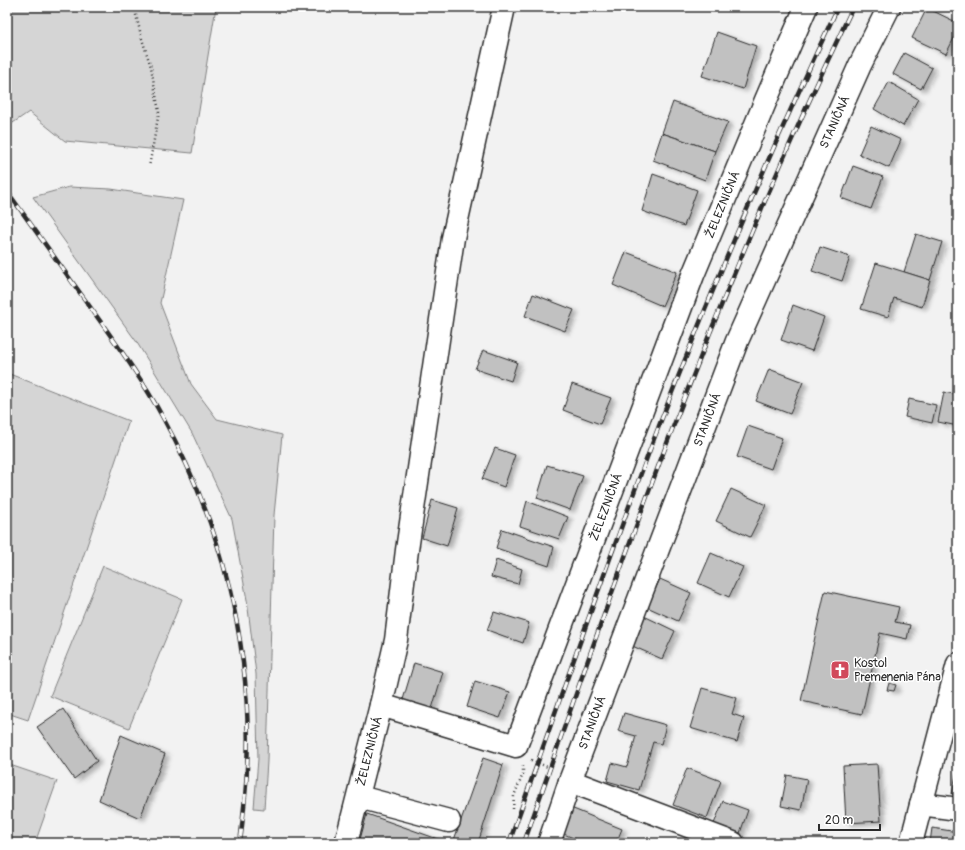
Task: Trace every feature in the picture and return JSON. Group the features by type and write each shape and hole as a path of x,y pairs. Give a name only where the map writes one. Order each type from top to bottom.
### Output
{"street":[{"path":"381,705 396,640 407,550 453,238 504,7"},
{"name":"ŽELEZNIČNÁ","path":"346,843 359,797 381,705 520,753 693,275 806,7"},
{"name":"STANIČNÁ","path":"549,843 570,781 737,341 860,65 889,7"},
{"path":"911,843 921,804 950,725 958,664"},
{"path":"570,781 733,843"},
{"path":"359,797 449,821"},
{"path":"921,804 958,809"}],"path":[{"path":"134,7 151,67 159,112 149,167"},
{"path":"520,753 529,759 556,770 570,781"},
{"path":"513,809 514,796 523,774 520,753"}],"shaded area":[{"path":"13,7 216,7 192,153 65,141 29,112 7,127 7,14"},
{"path":"69,187 111,189 183,200 160,303 191,384 217,419 282,435 274,515 267,761 264,809 254,808 258,759 256,674 247,600 232,519 192,433 136,341 33,197"},
{"path":"7,373 129,421 28,720 7,713"},
{"path":"103,566 182,599 129,728 50,696"},
{"path":"7,764 57,781 35,843 7,843"}],"building":[{"path":"927,8 958,23 958,30 946,54 912,38"},
{"path":"717,32 756,46 743,89 702,76"},
{"path":"904,53 932,68 921,89 893,74"},
{"path":"889,82 918,99 903,126 874,109"},
{"path":"673,102 728,122 715,151 662,133"},
{"path":"871,126 901,140 889,168 859,154"},
{"path":"662,133 715,151 705,180 653,160"},
{"path":"853,166 883,177 871,209 841,198"},
{"path":"653,174 697,190 684,226 642,211"},
{"path":"916,234 942,242 930,280 904,272"},
{"path":"820,247 850,257 842,281 812,271"},
{"path":"626,252 677,272 662,306 613,285"},
{"path":"876,263 930,280 922,307 894,298 888,317 861,309"},
{"path":"533,294 574,310 565,331 525,316"},
{"path":"793,305 824,317 812,351 781,340"},
{"path":"483,350 517,362 511,381 475,369"},
{"path":"769,369 803,382 790,414 756,401"},
{"path":"572,384 611,398 600,424 563,410"},
{"path":"944,392 958,395 958,426 938,422"},
{"path":"909,399 936,405 932,423 905,417"},
{"path":"748,426 782,438 771,469 737,457"},
{"path":"495,448 515,455 504,487 482,479"},
{"path":"547,465 583,476 570,510 537,498"},
{"path":"731,489 766,505 750,537 716,521"},
{"path":"432,500 458,508 447,546 422,538"},
{"path":"527,501 568,517 559,539 520,526"},
{"path":"502,529 554,547 549,566 496,548"},
{"path":"711,553 743,567 729,597 698,583"},
{"path":"496,560 522,569 518,584 491,577"},
{"path":"660,579 691,593 678,621 647,607"},
{"name":"Kostol Premenenia Pána","path":"825,591 899,607 895,622 910,625 907,639 880,633 862,714 801,701"},
{"path":"494,612 529,623 523,643 487,630"},
{"path":"644,616 675,631 662,659 630,645"},
{"path":"414,663 443,672 431,712 402,703"},
{"path":"475,681 510,692 500,718 467,707"},
{"path":"889,683 896,685 894,691 887,690"},
{"path":"702,688 737,698 732,714 744,718 737,742 690,728"},
{"path":"63,709 97,761 74,779 37,727"},
{"path":"624,713 666,725 661,744 653,742 639,790 607,781 612,763 627,767 636,736 618,731"},
{"path":"121,735 165,754 140,818 99,800"},
{"path":"483,758 503,765 478,843 461,843 454,840"},
{"path":"877,764 881,821 846,823 843,766"},
{"path":"687,768 721,781 707,818 673,805"},
{"path":"958,770 958,795 952,794"},
{"path":"787,775 807,779 801,810 781,806"},
{"path":"723,801 748,810 738,839 712,829"},
{"path":"571,808 622,829 616,843 586,843 561,833"},
{"path":"367,814 449,843 359,843"},
{"path":"932,828 958,832 958,843 930,843"}],"railway":[{"path":"509,843 622,524 682,366 768,160 838,7"},
{"path":"524,843 579,684 655,474 695,369 782,161 853,7"},
{"path":"7,191 129,362 162,416 183,457 201,499 229,586 245,676 247,768 240,843"}],"place":[{"name":"Kostol Premenenia Pána","path":"840,670"}]}
